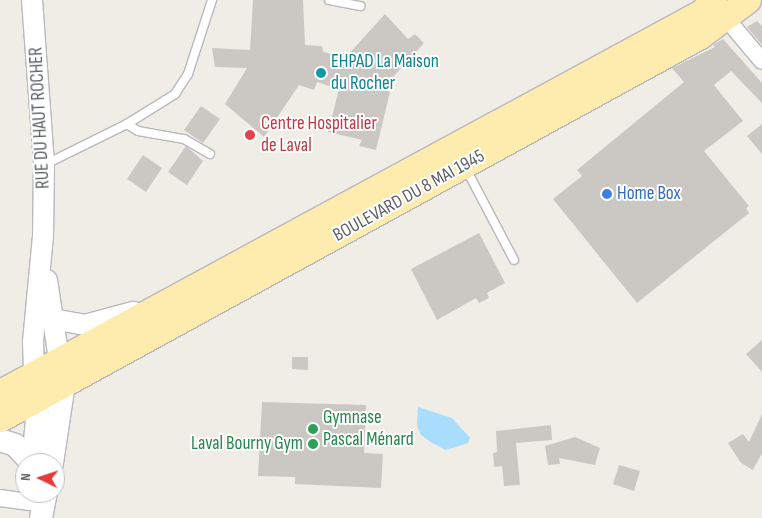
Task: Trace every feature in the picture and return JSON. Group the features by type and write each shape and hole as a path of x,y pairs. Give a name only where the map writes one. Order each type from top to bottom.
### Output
{"main road":[{"name":"BOULEVARD DU 8 MAI 1945","path":"175,298 701,12 720,9 748,0"},
{"name":"BOULEVARD DU 8 MAI 1945","path":"0,392 37,385 65,373 464,165 700,36 720,9"},
{"path":"54,452 65,373 170,314 175,298"},
{"name":"BOULEVARD DU 8 MAI 1945","path":"0,419 37,385"},
{"path":"37,385 51,411 54,452"},
{"path":"0,406 37,385"},
{"path":"33,453 37,385"},
{"path":"0,440 15,444 23,453"}],"street":[{"name":"RUE DU HAUT ROCHER","path":"32,0 44,165 43,236 33,342 37,385"},
{"path":"720,9 762,61"},
{"name":"RUE DU HAUT ROCHER","path":"43,236 52,319 65,373"},
{"path":"52,319 85,325 175,298"},
{"path":"0,498 35,505"}],"lane":[{"path":"44,165 127,124 175,94 188,74 212,0"},
{"path":"329,0 360,6"},
{"path":"127,124 138,131 184,139 210,154"},
{"path":"464,165 514,260"}],"water":[{"path":"418,407 452,418 470,438 468,443 446,450 432,443 421,435 417,426"}],"building":[{"name":"EHPAD La Maison du Rocher","path":"253,0 303,0 305,45 322,46 323,52 346,57 385,14 408,39 415,34 424,43 382,89 390,92 376,150 359,146 362,140 328,132 339,89 317,82 314,90 299,85 264,137 225,104 247,68 215,67 212,48 250,50"},
{"path":"757,21 762,26 762,45 747,27"},
{"path":"723,39 762,83 762,103 731,71 714,85 743,121 704,151 749,206 746,208 749,213 637,303 553,199 582,176 577,170 684,82 672,68 715,47 713,45"},
{"path":"201,106 220,119 203,143 184,130"},
{"path":"762,124 762,154 747,136"},
{"path":"186,146 203,161 187,185 168,172"},
{"path":"143,155 162,168 146,192 127,179"},
{"path":"479,233 505,283 487,293 489,298 479,303 476,298 437,320 411,269"},
{"path":"762,340 762,372 746,354"},
{"path":"292,357 308,357 308,370 292,369"},
{"name":"Gymnase Pascal Ménard","path":"262,402 366,405 364,453 383,454 381,488 295,484 295,477 258,476"},
{"path":"762,414 762,453 753,470 741,463 728,443 743,434 749,442"},
{"path":"551,425 552,440 516,443 520,485 504,486 502,466 494,467 493,453 497,452 496,431"},
{"path":"575,437 600,448 595,465 559,458 560,464 548,465 545,446"},
{"path":"619,465 640,471 634,491 613,484"}],"place":[{"name":"EHPAD La Maison du Rocher","path":"321,73"},
{"name":"Centre Hospitalier de Laval","path":"250,135"},
{"name":"Home Box","path":"607,194"},
{"name":"Gymnase Pascal Ménard","path":"313,429"},
{"name":"Laval Bourny Gym","path":"313,444"}]}
